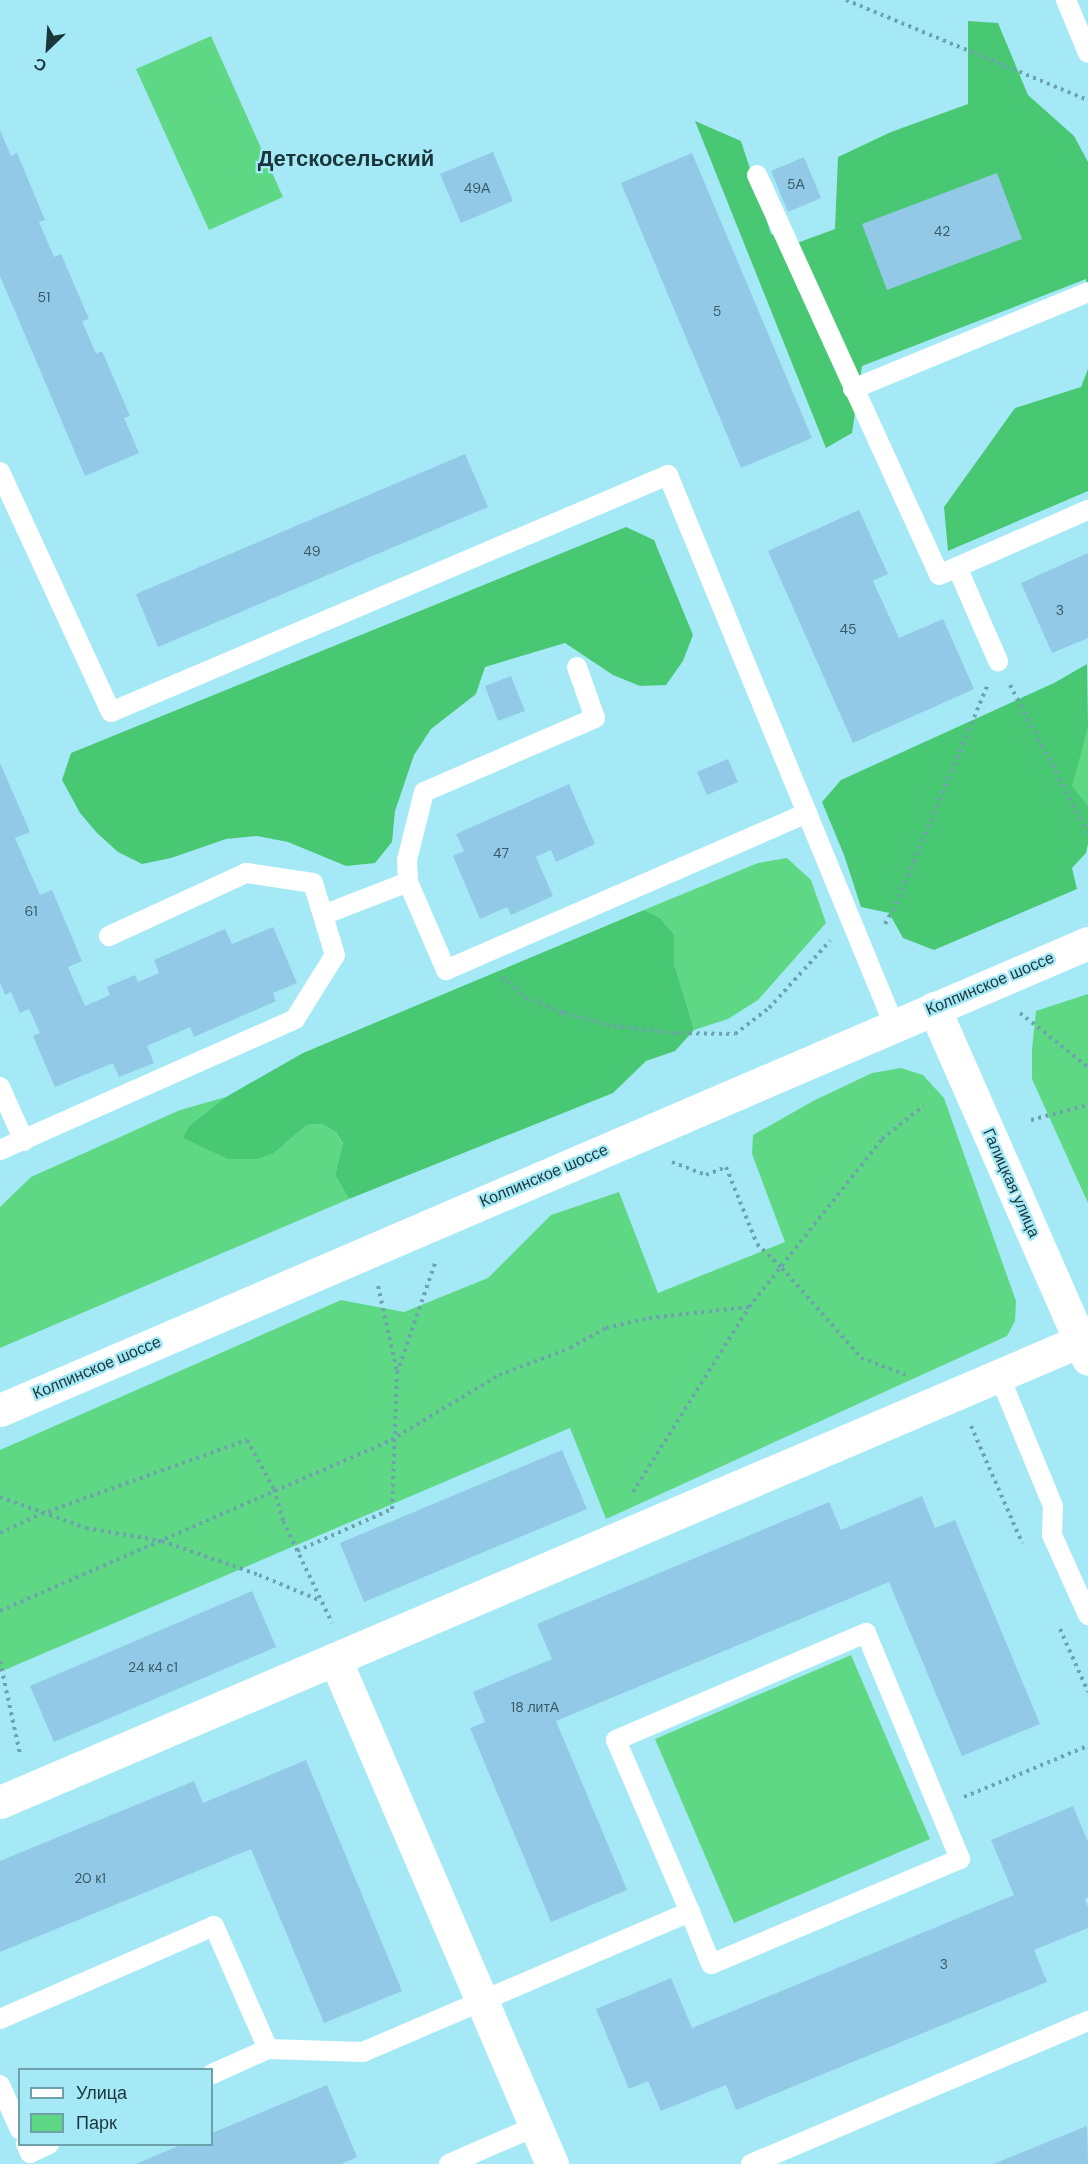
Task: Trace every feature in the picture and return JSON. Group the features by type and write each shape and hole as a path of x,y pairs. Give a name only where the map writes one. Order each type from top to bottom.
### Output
{"street":[{"name":"Колпинское шоссе","path":"0,1410 1088,943"},
{"name":"Галицкая улица","path":"934,1008 1084,1350"},
{"path":"14,1796 999,1375 1084,1350"},
{"path":"341,1656 482,2001 552,2164"}],"lane":[{"path":"1066,0 1088,53"},
{"path":"757,175 939,575 1088,510"},
{"path":"853,389 1088,292"},
{"path":"0,472 111,712 668,475 894,1025"},
{"path":"957,567 998,660"},
{"path":"576,667 595,718 424,792 407,860 408,882 446,970 807,813"},
{"path":"0,1150 295,1018 335,955 313,883 246,873 110,936"},
{"path":"322,915 408,882"},
{"path":"0,1088 24,1141"},
{"path":"999,1375 1053,1506 1052,1535 1088,1615"},
{"path":"866,1633 940,1807 960,1859 711,1964 616,1740 866,1633"},
{"path":"213,2074 268,2049 363,2052 690,1912"},
{"path":"0,2019 214,1926 268,2049"},
{"path":"751,2164 1088,2021"},
{"path":"0,2085 18,2126"},
{"path":"449,2164 536,2126"},
{"path":"26,2146 30,2153 47,2146"}],"path":[{"path":"846,0 1088,100"},
{"path":"998,660 1088,833"},
{"path":"882,929 896,904 998,660"},
{"path":"478,956 525,997 563,1013 613,1026 674,1033 735,1034 769,1008 824,946 853,921"},
{"path":"1020,1013 1088,1067"},
{"path":"1031,1120 1088,1105"},
{"path":"631,1496 749,1307 882,1139 923,1106"},
{"path":"668,1160 706,1175 726,1167 757,1244 782,1268 861,1358 956,1394"},
{"path":"397,1373 451,1217"},
{"path":"297,1551 392,1509 397,1373 371,1251"},
{"path":"0,1611 396,1437 499,1375 570,1348 606,1328 649,1317 749,1307"},
{"path":"0,1533 41,1514 247,1440 274,1489 283,1521 321,1601 341,1656"},
{"path":"0,1497 41,1514 86,1528 162,1541 259,1575 321,1601"},
{"path":"0,1661 14,1796"},
{"path":"940,1807 1088,1746"}],"green space":[{"path":"968,21 998,23 1028,95 1074,136 1088,162 1088,302 1086,279 862,366 852,433 826,448 695,121 741,141 771,234 797,243 835,229 838,157 891,132 968,104"},
{"path":"211,36 283,197 209,230 136,69"},
{"path":"1088,369 1088,491 948,551 944,507 1015,408 1081,387"},
{"path":"626,527 654,540 693,635 683,661 666,685 640,686 613,675 565,643 485,667 476,694 431,729 414,755 395,811 392,842 375,863 346,866 288,842 257,836 226,839 171,858 142,864 118,852 97,833 80,813 62,780 71,753"},
{"path":"1087,664 1088,728 1072,786 1088,806 1086,853 1072,868 1077,889 934,950 903,938 889,913 861,907 844,855 822,802 841,780 1054,683"},
{"path":"1088,728 1088,806 1071,786"},
{"path":"787,858 811,880 826,923 758,1000 728,1019 694,1030 674,963 674,934 659,917 644,910 758,863"},
{"path":"644,910 659,917 674,934 674,963 694,1030 675,1051 646,1061 613,1093 349,1199 335,1175 343,1144 336,1132 322,1124 307,1125 274,1153 257,1159 228,1159 183,1138 190,1125 226,1097 303,1053"},
{"path":"1088,994 1088,1203 1032,1079 1032,1049 1036,1011"},
{"path":"901,1068 923,1075 944,1098 1016,1301 1015,1321 1007,1336 606,1519 570,1428 0,1672 0,1450 341,1300 404,1312 488,1278 551,1215 619,1192 658,1293 785,1242 752,1154 753,1135 813,1101 872,1073"},
{"path":"226,1097 190,1125 274,1153 307,1125 322,1124 336,1132 343,1145 335,1175 349,1199 0,1348 0,1207 31,1177 180,1110"},
{"path":"851,1655 930,1839 734,1923 655,1739"}],"building":[{"path":"0,130 11,156 17,153 45,220 39,222 54,257 61,254 89,319 82,321 96,354 102,351 130,416 124,418 139,453 85,476 0,276"},
{"path":"493,152 513,201 461,223 440,174"},
{"path":"692,153 812,438 741,468 621,183"},
{"path":"804,157 821,198 788,212 771,171"},
{"path":"997,173 1022,239 887,290 862,224"},
{"path":"465,454 488,507 158,647 136,594"},
{"path":"859,510 888,574 873,581 899,638 943,619 974,689 853,743 768,551"},
{"path":"1088,553 1088,638 1052,653 1021,583"},
{"path":"511,676 525,711 498,721 485,686"},
{"path":"728,759 738,782 707,795 697,772"},
{"path":"0,763 30,832 15,838 40,895 52,890 82,961 68,967 85,1006 110,995 107,987 135,975 138,982 159,973 154,960 225,929 232,944 273,927 297,983 273,993 276,1001 194,1037 190,1027 147,1046 154,1063 119,1077 113,1063 55,1087 33,1036 40,1033 29,1009 20,1013 11,992 5,995 0,982"},
{"path":"569,784 595,844 556,862 551,850 536,857 553,896 511,915 507,907 480,919 453,856 464,851 456,834"},
{"path":"562,1450 587,1509 364,1602 340,1543"},
{"path":"922,1496 935,1528 955,1520 1040,1724 962,1756 889,1582 556,1721 627,1890 551,1922 470,1728 485,1722 473,1692 552,1659 537,1624 829,1502 841,1530"},
{"path":"252,1591 276,1647 54,1742 30,1686"},
{"path":"306,1760 402,1991 324,2023 251,1849 0,1952 0,1861 194,1781 203,1803"},
{"path":"1073,1806 1088,1842 1088,1897 1085,1899 1088,1907 1088,1928 1034,1950 1047,1982 736,2110 726,2085 661,2111 648,2081 629,2089 596,2009 671,1978 692,2028 1014,1895 991,1840"},
{"path":"327,2085 357,2157 341,2164 136,2164 178,2146 213,2146 213,2133"},
{"path":"1087,2126 1088,2164 993,2164"}],"district":[{"name":"Детскосельский","path":"346,159"}]}
